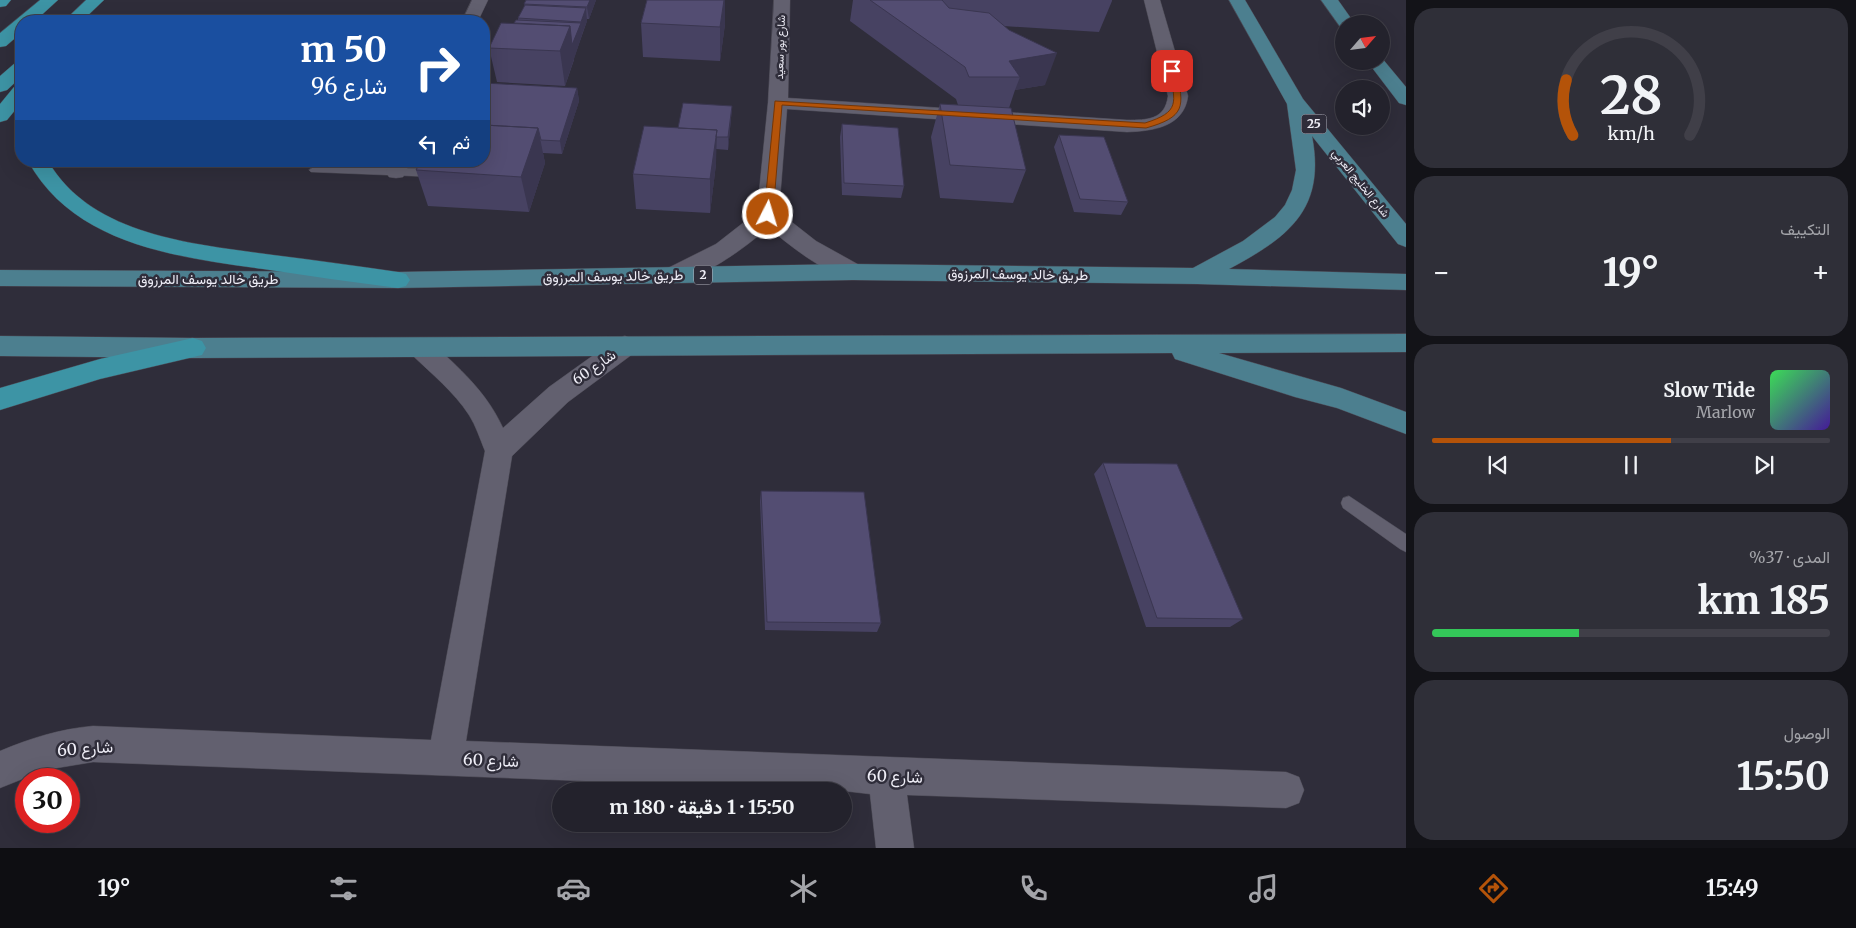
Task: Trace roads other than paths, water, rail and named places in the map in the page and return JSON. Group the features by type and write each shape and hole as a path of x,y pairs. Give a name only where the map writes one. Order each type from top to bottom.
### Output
{"highway":[{"path":"32,15 50,0"},
{"path":"82,15 103,3"},
{"path":"97,15 103,3"},
{"path":"0,42 15,29"},
{"path":"0,86 15,72"},
{"path":"0,104 15,91"},
{"path":"0,116 15,98"},
{"path":"41,167 48,180 63,196 88,214 120,229 157,242 199,251 398,280"},
{"path":"0,399 100,369 193,348"}],"main road":[{"name":"شارع الخليج العربي","path":"1237,0 1295,101 1406,239"},
{"path":"1329,0 1340,15"},
{"path":"1383,70 1406,99"},
{"path":"1197,276 1260,241 1288,217 1298,203 1303,190 1306,172 1295,101"},
{"name":"طريق خالد يوسف المرزوق","path":"0,278 398,280 853,272 1197,276 1406,282"},
{"path":"0,346 421,348 1406,343"},
{"path":"1158,344 1295,386 1341,398 1406,423"}],"street":[{"path":"473,15 480,0"},
{"name":"شارع بور سعيد","path":"768,214 778,103 782,0"},
{"path":"778,103 1127,126 1154,124 1170,115 1178,103 1178,89 1152,0"},
{"path":"674,275 704,261 738,241 768,214 813,252 853,272"},
{"name":"شارع 60","path":"445,759 499,451 544,405 574,381 625,346"},
{"path":"421,348 460,384 476,403 489,426 499,451"},
{"name":"شارع 60","path":"0,770 36,754 93,744 1286,790"},
{"path":"886,776 895,848"}],"lane":[{"path":"315,170 399,167 436,173"},
{"path":"1349,503 1406,544"}]}
